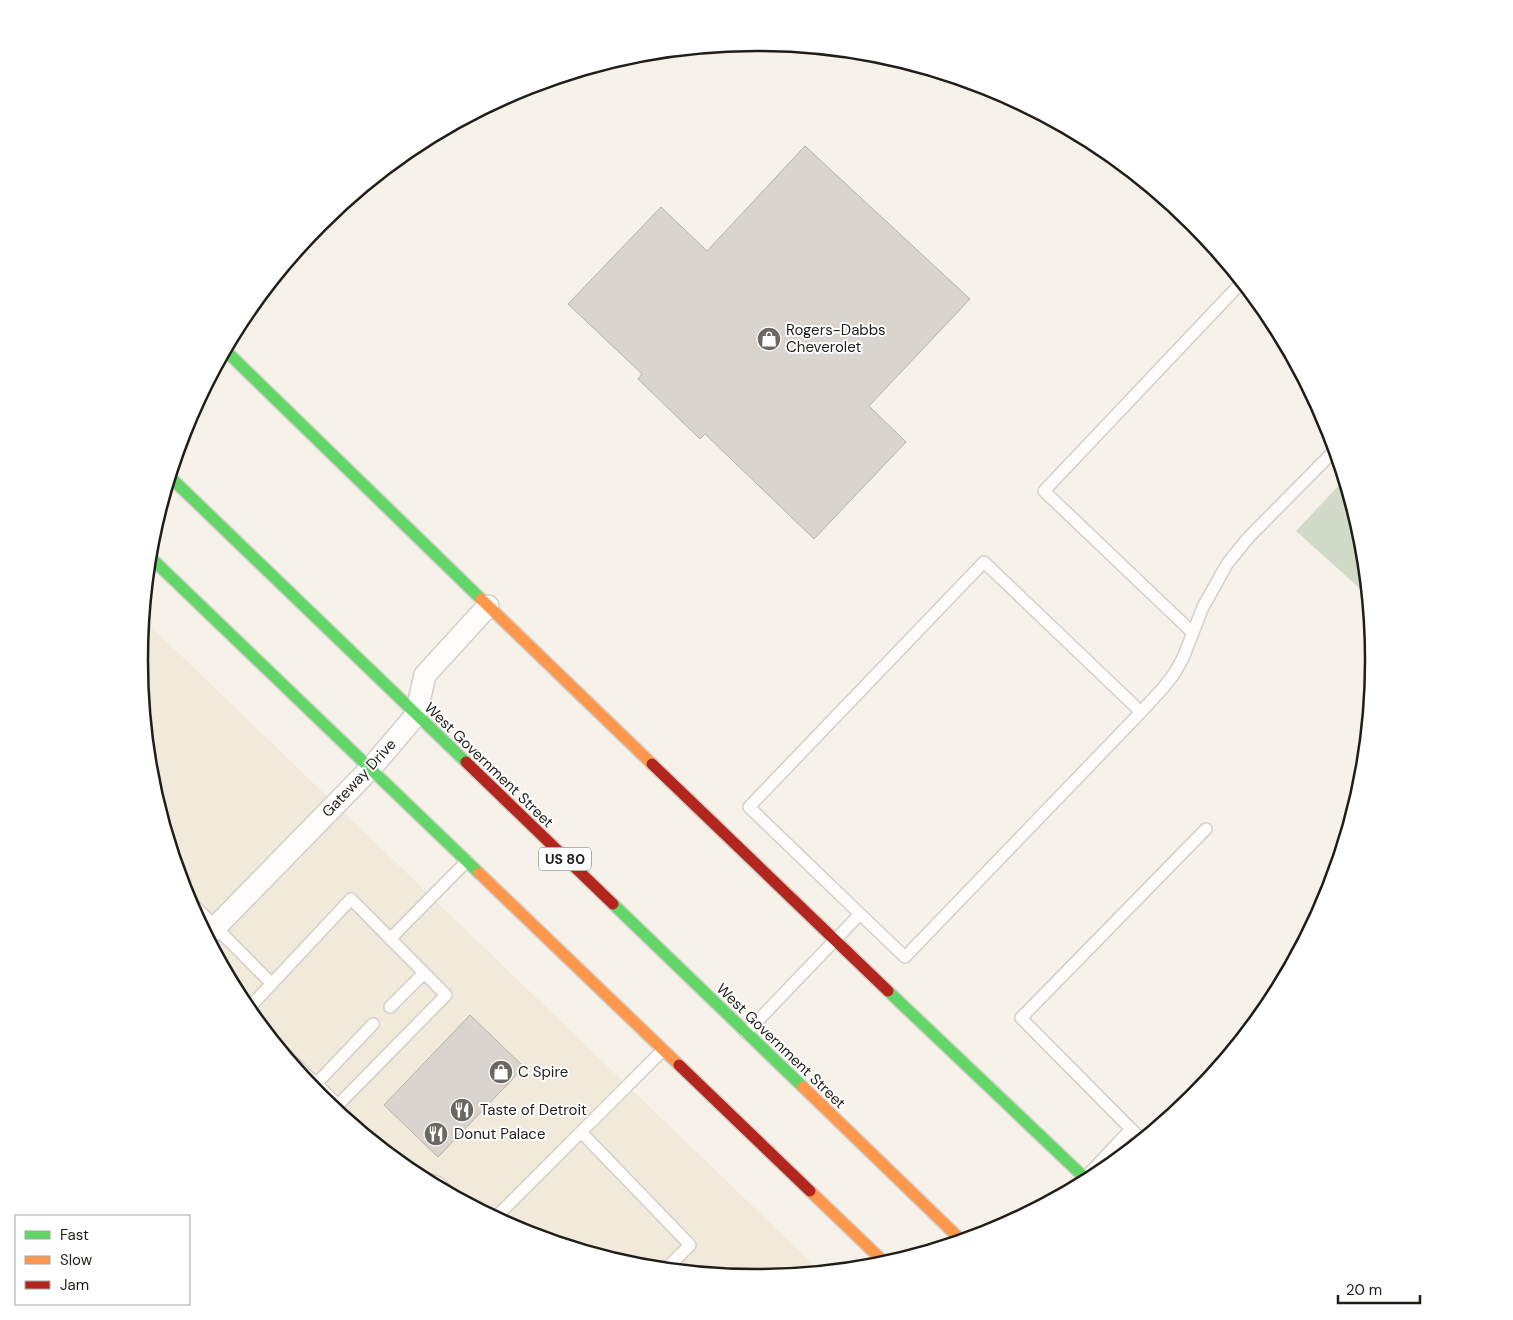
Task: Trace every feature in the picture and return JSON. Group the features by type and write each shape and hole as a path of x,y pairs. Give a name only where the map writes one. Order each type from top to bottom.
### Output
{"main road":[{"path":"230,355 1078,1176"},
{"name":"West Government Street","path":"175,481 955,1235"},
{"path":"156,563 877,1256"}],"street":[{"name":"Gateway Drive","path":"212,931 370,769 416,715 425,675 488,606"}],"lane":[{"path":"1193,633 1044,491 1237,287"},
{"path":"1140,712 984,562 748,807 905,957 1140,712 1163,688 1183,658 1203,607 1227,564 1248,538 1330,455"},
{"path":"1137,1135 1021,1018 1206,829"},
{"path":"390,939 467,861"},
{"path":"254,1003 351,899 446,995 340,1103"},
{"path":"746,1033 860,914"},
{"path":"214,934 272,984"},
{"path":"390,1007 424,973"},
{"path":"318,1082 373,1024"},
{"path":"501,1212 663,1050"},
{"path":"1100,1162 1131,1129"},
{"path":"581,1132 690,1246 672,1263"}],"shaded area":[{"path":"149,625 814,1266 756,1269 677,1264 599,1248 561,1236 487,1206 452,1187 418,1166 355,1118 299,1061 250,998 229,964 194,893 168,818 159,779 149,700"}],"green space":[{"path":"1340,485 1354,541 1361,590 1296,531"}],"building":[{"name":"Rogers-Dabbs Cheverolet","path":"805,146 970,299 869,406 906,442 814,539 705,434 700,439 638,379 642,374 568,304 661,207 707,251"},
{"path":"470,1015 524,1067 438,1157 384,1105"}],"traffic: fast":[{"path":"230,355 481,599"},
{"path":"175,481 466,762"},
{"path":"156,563 479,873"},
{"path":"613,904 803,1087"},
{"path":"888,991 1081,1175"}],"traffic: slow":[{"path":"481,599 652,764"},
{"path":"479,873 679,1065"},
{"path":"803,1087 956,1235"},
{"path":"810,1191 878,1256"}],"traffic: jam":[{"path":"466,762 613,904"},
{"path":"652,764 888,991"},
{"path":"679,1065 810,1191"}],"place":[{"name":"Rogers-Dabbs Cheverolet","path":"769,339"},
{"name":"C Spire","path":"501,1072"},
{"name":"Taste of Detroit","path":"462,1110"},
{"name":"Donut Palace","path":"436,1134"}]}
